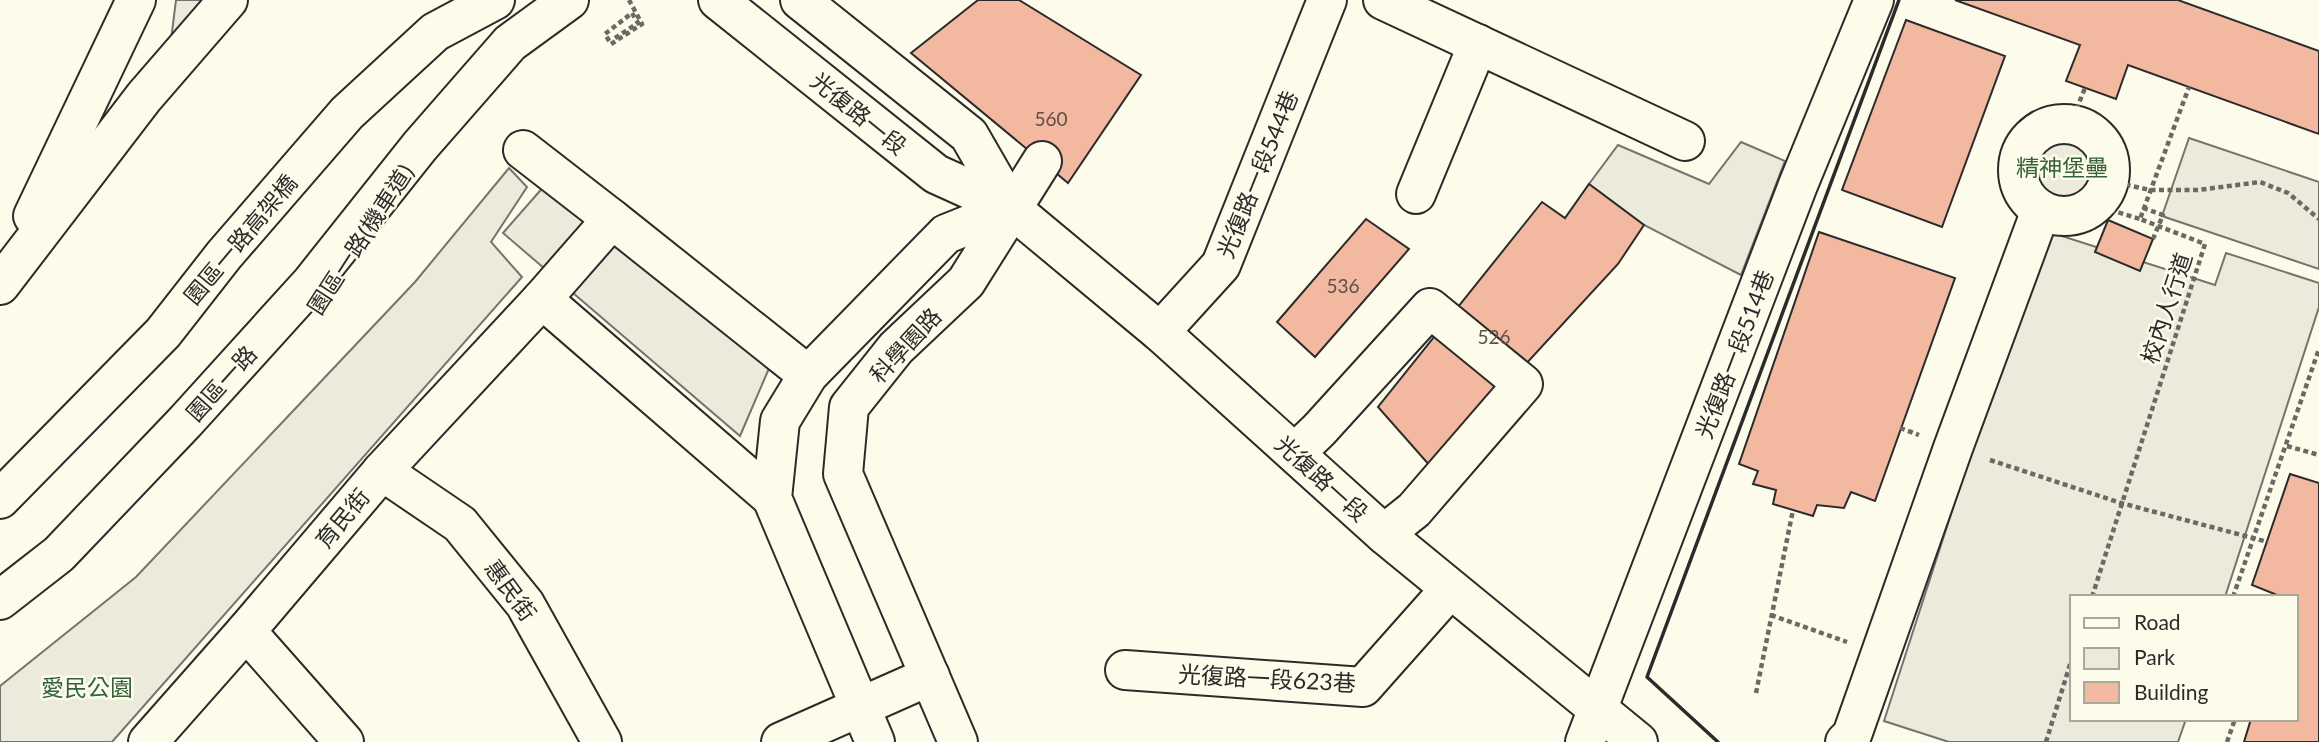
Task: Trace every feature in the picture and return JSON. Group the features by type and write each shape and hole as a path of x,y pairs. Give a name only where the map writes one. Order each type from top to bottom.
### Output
{"street":[{"path":"1,283 136,0"},
{"path":"1,283 144,97 228,0"},
{"name":"園區一路高架橋","path":"0,499 163,332 224,255 347,113 435,32 495,0"},
{"name":"園區一路","path":"420,146 520,0"},
{"name":"園區一路","path":"0,600 59,554 185,422 311,283 420,146 510,43 569,0"},
{"name":"光復路一段","path":"718,0 936,174 1011,208 1160,332 1384,534 1450,589 1591,726 1638,742"},
{"name":"光復路一段544巷","path":"1160,332 1221,265 1327,0"},
{"path":"1384,0 1685,141"},
{"name":"光復路一段514巷","path":"1591,726 1798,185 1874,0"},
{"name":"光復路一段","path":"817,5 969,135 1011,208"},
{"path":"1416,194 1478,44"},
{"path":"2055,125 2086,129 2098,139 2107,152 2110,167 2101,193 2082,213 2054,215 2041,209 2028,199 2021,186 2018,170 2020,155 2028,141 2040,131 2055,125"},
{"name":"園區一路(機車道)","path":"0,625 92,558 320,307 420,146"},
{"path":"523,150 808,375"},
{"path":"1011,208 1042,161"},
{"name":"科學園路","path":"772,498 780,421 808,375 946,234 1011,208"},
{"name":"科學園路","path":"958,742 843,474 849,407 896,348 966,282 1011,208"},
{"path":"1846,742 1852,735 1952,448 2041,209"},
{"path":"542,299 612,219"},
{"name":"科學園路","path":"542,299 772,498 875,742"},
{"name":"育民街","path":"148,742 382,471 542,299"},
{"path":"1294,453 1319,430 1430,308 1523,384 1414,510 1384,534"},
{"name":"惠民街","path":"382,471 460,524 525,604 602,742"},
{"name":"光復路一段623巷","path":"1125,670 1363,687 1450,589"},
{"path":"246,631 344,742"},
{"path":"781,742 930,676"}],"path":[{"path":"615,38 638,23 632,13 605,34 611,44 642,24 629,0"},
{"path":"2101,193 2140,219 2189,87"},
{"path":"2070,125 2085,88"},
{"path":"2101,193 2198,190 2260,183 2288,193 2319,219"},
{"path":"2143,208 2163,215 2153,239"},
{"name":"校內人行道","path":"2093,595 2205,244 2140,219"},
{"path":"2234,595 2319,349"},
{"path":"1900,428 1952,448 2121,503 2268,542"},
{"path":"2287,446 2319,454"},
{"path":"1756,694 1793,510"},
{"path":"1771,615 1881,654"},
{"path":"2046,742 2070,664"},
{"path":"2227,742 2234,721"}],"green space":[{"path":"176,0 208,0 171,40"},
{"name":"精神堡壘","path":"2062,137 2079,142 2087,150 2092,167 2087,184 2079,192 2062,197 2045,192 2037,184 2032,167 2037,150 2045,142"},
{"path":"2189,138 2319,182 2319,269 2162,216"},
{"name":"愛民公園","path":"509,168 527,187 491,242 522,277 112,742 0,742 0,686 136,577 415,282"},
{"path":"2043,230 2215,285 2226,253 2319,283 2319,307 2226,595 2070,595 2070,721 2185,721 2178,742 1949,742 1884,721"}],"shaded area":[{"path":"1741,142 1785,161 1741,275 1644,225 1589,184 1618,145 1709,184"},
{"path":"546,184 770,366 740,436 503,233"}],"building":[{"path":"978,0 1019,0 1141,75 1068,183 911,53"},
{"path":"1955,0 2178,0 2319,51 2319,134 2128,65 2116,99 2066,81 2080,45"},
{"path":"1906,20 2005,56 1942,227 1842,190"},
{"path":"1589,184 1644,225 1618,264 1431,467 1378,407 1542,202 1565,218"},
{"path":"1366,219 1409,249 1315,357 1277,322"},
{"path":"2108,220 2153,239 2140,271 2095,252"},
{"path":"1819,232 1955,278 1875,501 1851,492 1844,508 1817,505 1813,516 1773,504 1776,490 1753,484 1758,471 1739,464"},
{"path":"2290,474 2319,483 2319,742 2244,742 2250,721 2298,721 2298,595 2277,595 2252,585"}],"wall":[{"path":"1718,742 1647,677 1899,0"}]}
